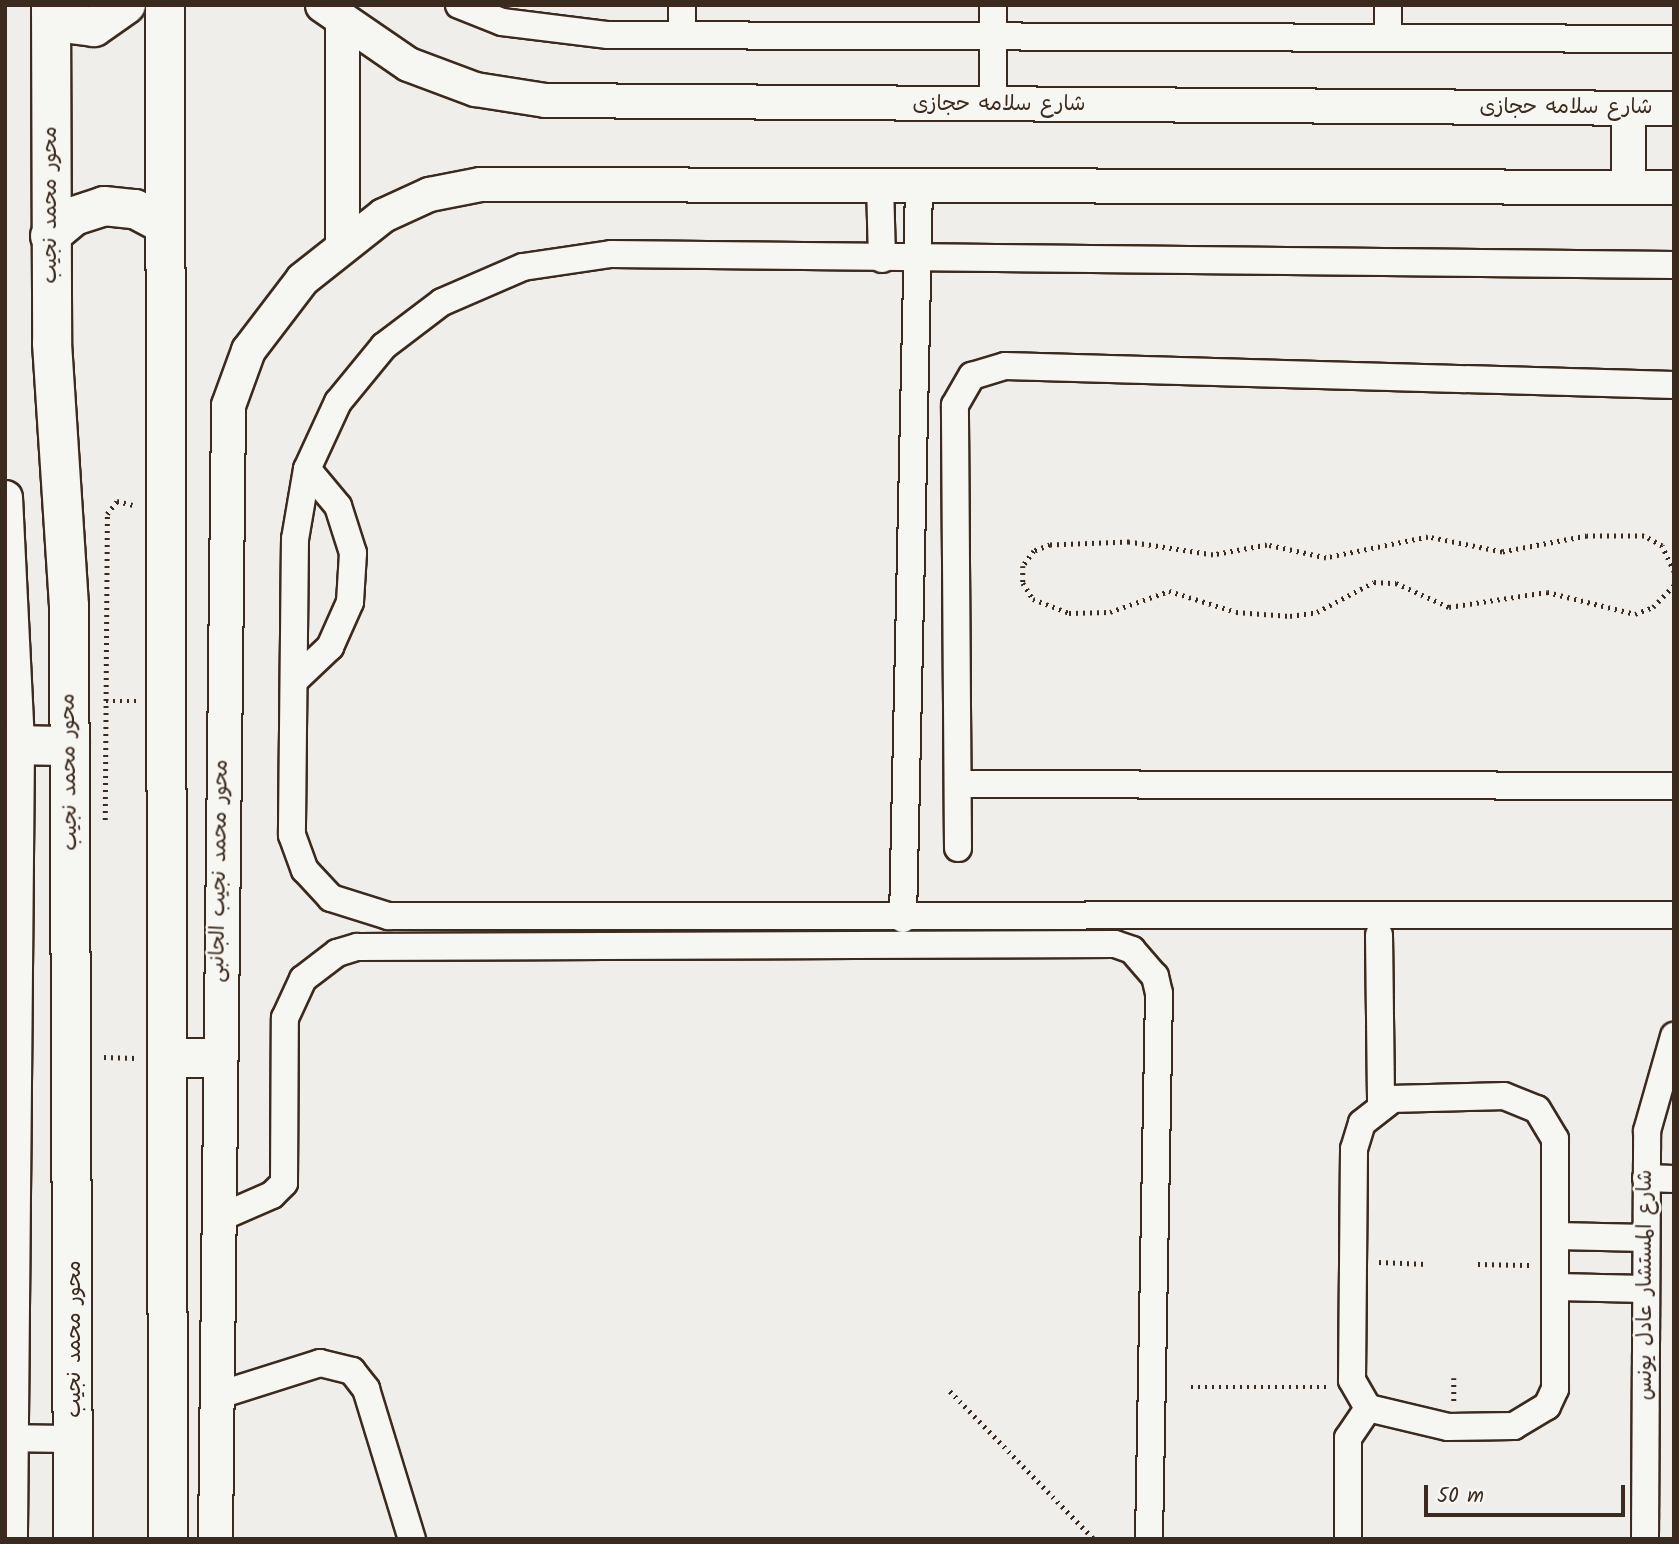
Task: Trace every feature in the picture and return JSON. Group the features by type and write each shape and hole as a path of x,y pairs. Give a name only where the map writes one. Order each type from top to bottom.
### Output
{"main road":[{"path":"51,8 70,24 94,27 126,5"},
{"path":"165,5 147,1053 168,1539"},
{"name":"محور محمد نجيب","path":"51,8 50,236 70,746 73,1539"},
{"path":"50,236 74,216 104,206 135,209 163,225"},
{"path":"17,745 70,746"},
{"path":"147,1053 216,1058"}],"street":[{"path":"459,5 553,32 682,35 1674,39"},
{"path":"682,5 682,35"},
{"path":"993,5 993,106"},
{"path":"1388,5 1388,38"},
{"path":"332,14 342,244"},
{"name":"شارع سلامه حجازى","path":"332,14 408,64 510,96 993,106 1674,108"},
{"path":"1628,109 1628,187"},
{"path":"880,183 882,259"},
{"path":"342,244 405,203 480,184 919,183 1674,187"},
{"path":"903,919 919,183"},
{"name":"محور محمد نجيب الجانبى","path":"215,1539 216,1058 228,405 263,324 342,244"},
{"path":"1674,265 882,259 611,254 523,267 442,302 384,346 338,402 307,468 295,539 292,835 317,885 349,908 485,919 1674,915"},
{"path":"958,848 955,405 972,376 1005,366 1674,385"},
{"path":"294,681 330,647 350,602 353,553 342,518 307,468"},
{"path":"5,497 17,745 8,1438 10,1539"},
{"path":"958,784 1674,786"},
{"path":"1379,935 1381,1105"},
{"path":"217,1219 272,1195 284,1183 285,1018 303,979 347,950 1115,944 1132,950 1151,968 1159,993 1149,1539"},
{"name":"شارع المستشار عادل يونس","path":"1645,1539 1646,1178 1654,1096 1674,1036"},
{"path":"1348,1539 1348,1438 1360,1398 1353,1261 1354,1149 1362,1123 1381,1105 1407,1097 1504,1096 1537,1109 1555,1139 1555,1389 1532,1419 1514,1426 1454,1427 1360,1398"},
{"path":"1646,1178 1674,1179"},
{"path":"1557,1236 1646,1238"},
{"path":"1557,1276 1645,1289"},
{"path":"216,1396 320,1363 352,1371 366,1389 412,1539"},
{"path":"8,1438 74,1439"}],"path":[{"path":"105,834 107,514 123,500 137,513"},
{"path":"1674,572 1662,546 1644,536 1587,536 1502,552 1428,537 1326,558 1267,545 1213,555 1152,544 1050,545 1034,551 1023,566 1023,583 1033,599 1069,613 1110,612 1169,591 1236,611 1290,616 1317,612 1374,582 1396,583 1449,607 1547,592 1634,614 1653,607 1674,585"},
{"path":"136,688 136,715"},
{"path":"104,1044 104,1058"},
{"path":"1353,1261 1427,1264"},
{"path":"1478,1264 1557,1276"},
{"path":"1191,1387 1360,1398"},
{"path":"950,1391 1094,1539"}]}
